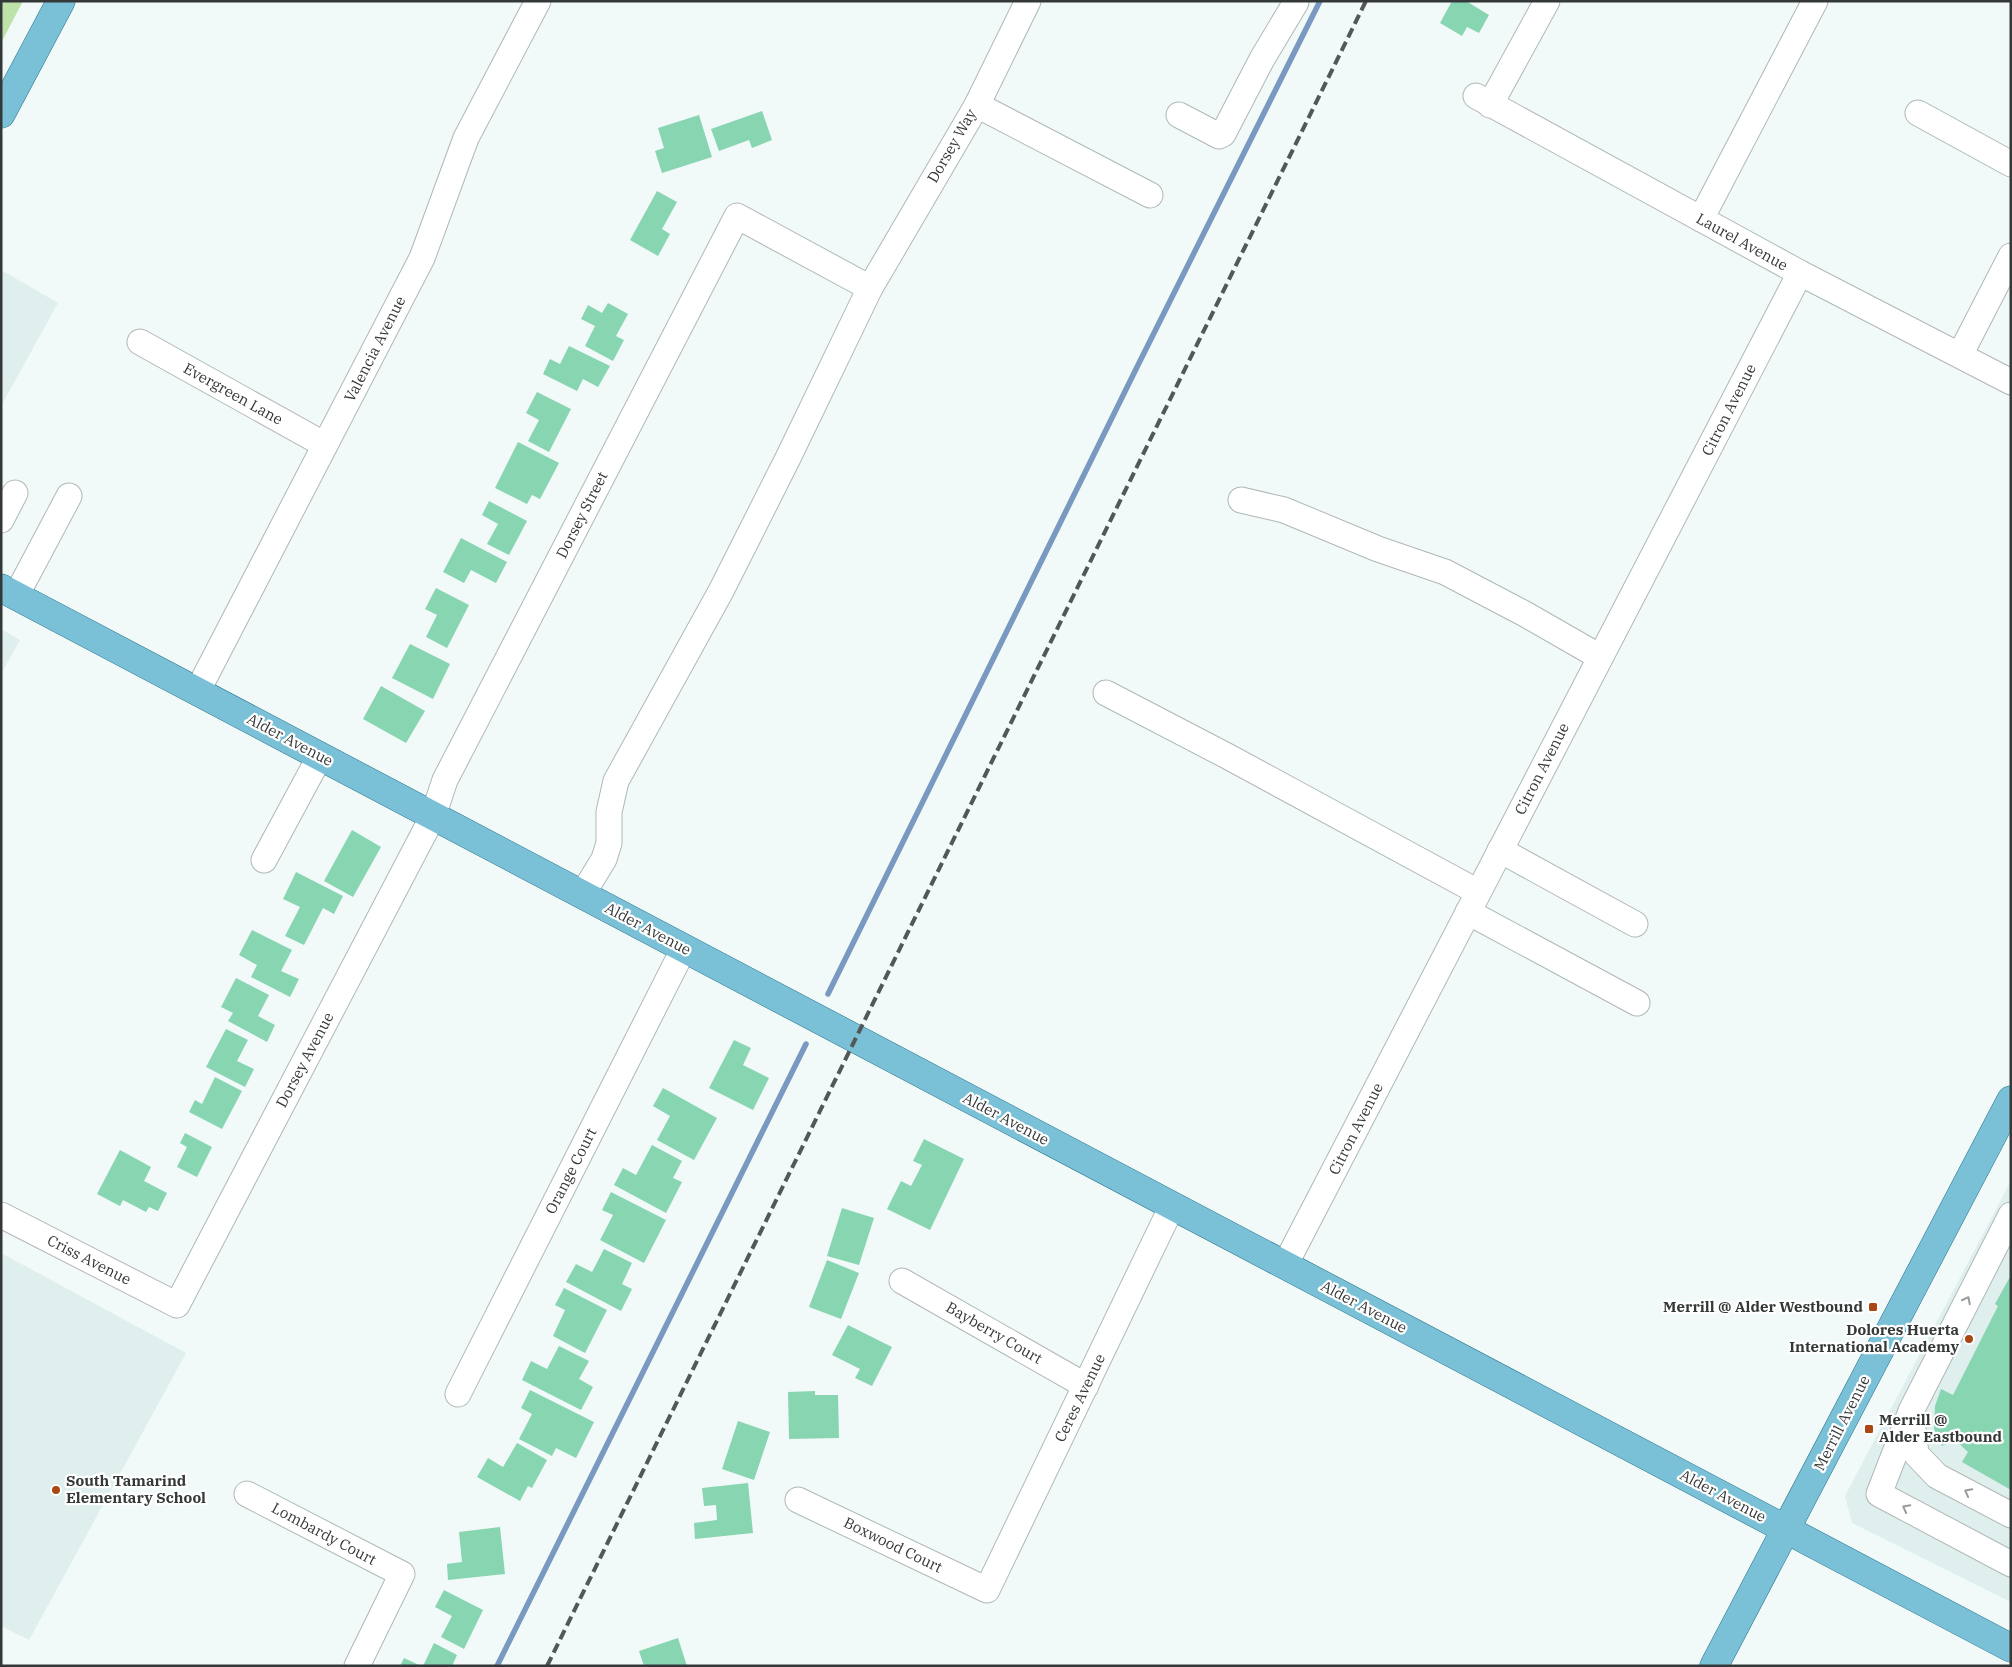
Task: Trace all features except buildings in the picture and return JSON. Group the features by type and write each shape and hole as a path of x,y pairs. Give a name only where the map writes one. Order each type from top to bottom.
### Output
{"main road":[{"path":"1,114 61,1"},
{"name":"Alder Avenue","path":"9,592 1172,1206 2010,1645"},
{"name":"Merrill Avenue","path":"1714,1666 1786,1529 2004,1130 2011,1100"}],"street":[{"name":"Valencia Avenue","path":"197,692 422,258 466,138 538,1"},
{"name":"Dorsey Way","path":"582,894 604,859 609,843 609,812 616,781 721,591 870,288 977,105 1028,1"},
{"name":"Laurel Avenue","path":"1547,1 1483,101 1800,273 2011,382"},
{"path":"1701,219 1815,1"},
{"path":"1179,115 1219,136 1223,134 1295,2"},
{"path":"977,105 1150,195"},
{"path":"1918,113 2011,164"},
{"name":"Dorsey Street","path":"433,816 445,780 736,216 870,288"},
{"path":"1960,355 2011,256"},
{"name":"Citron Avenue","path":"1285,1265 1800,273"},
{"name":"Evergreen Lane","path":"140,342 325,445"},
{"path":"1,520 15,493"},
{"path":"9,592 69,496"},
{"path":"1242,500 1284,510 1378,549 1445,572 1533,618 1600,657"},
{"path":"1106,692 1228,756 1473,902 1637,1003"},
{"path":"264,860 320,756"},
{"name":"Dorsey Avenue","path":"177,1305 433,816"},
{"path":"1500,850 1635,924"},
{"name":"Orange Court","path":"458,1394 684,948"},
{"name":"Ceres Avenue","path":"987,1590 1172,1206"},
{"name":"Criss Avenue","path":"1,1215 177,1305"},
{"path":"2011,1216 1911,1411 1879,1494 2011,1564"},
{"name":"Bayberry Court","path":"902,1281 1086,1386"},
{"path":"1911,1411 1916,1454 1938,1476 2011,1514"},
{"name":"Lombardy Court","path":"247,1494 402,1574 357,1666"},
{"name":"Boxwood Court","path":"798,1500 987,1590"}],"shaded area":[{"path":"1,270 58,303 1,406"},
{"path":"1,629 20,640 1,674"},
{"name":"Dolores Huerta International Academy","path":"2011,1181 2011,1602 1852,1523 1845,1496"},
{"name":"South Tamarind Elementary School","path":"1,1253 186,1353 29,1640 1,1626"}],"green space":[{"path":"1,1 23,1 1,43"}],"waterway":[{"path":"828,994 1320,1"},
{"path":"497,1666 806,1044"}],"railway":[{"path":"547,1666 1366,1"}],"place":[{"name":"Merrill @ Alder Westbound","path":"1873,1307"},
{"name":"Dolores Huerta International Academy","path":"1969,1339"},
{"name":"Merrill @ Alder Eastbound","path":"1869,1429"},
{"name":"South Tamarind Elementary School","path":"56,1490"}]}
